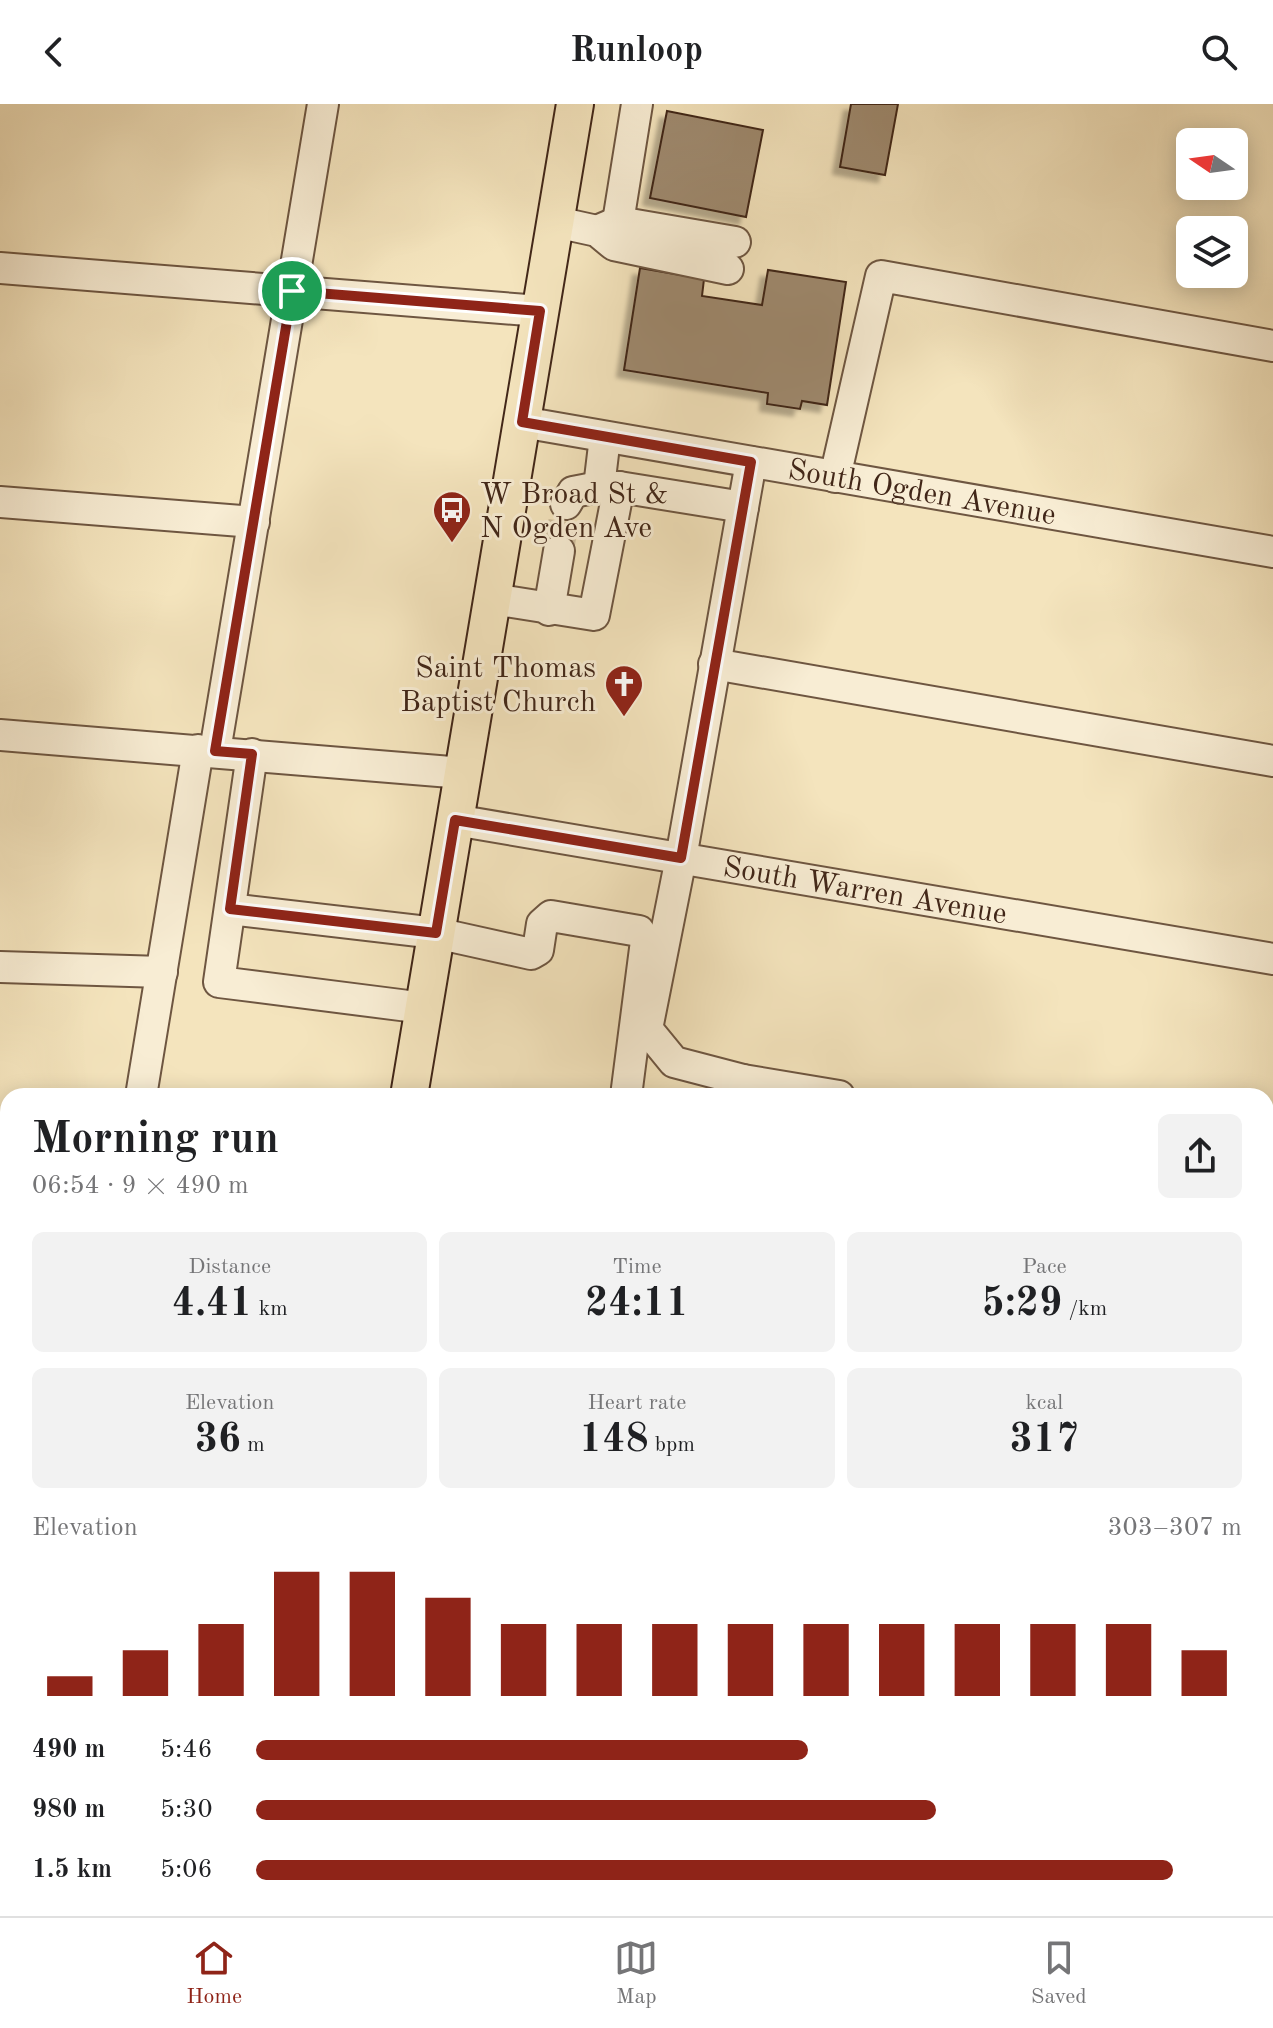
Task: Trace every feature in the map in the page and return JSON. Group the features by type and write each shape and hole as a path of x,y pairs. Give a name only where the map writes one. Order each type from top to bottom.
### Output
{"main road":[{"path":"410,1088 575,104"}],"street":[{"path":"142,1088 162,972 254,522 323,104"},
{"path":"637,104 607,226 614,245 732,255"},
{"path":"556,222 607,226"},
{"path":"0,268 540,311"},
{"path":"835,477 881,276 1273,346"},
{"name":"South Ogden Avenue","path":"522,422 1273,552"},
{"path":"493,599 594,615 609,487 605,437"},
{"path":"741,1088 674,1062 647,1029 681,858 751,462"},
{"path":"566,504 573,492 609,487 743,507"},
{"path":"0,502 254,522"},
{"path":"549,610 559,551"},
{"path":"714,664 1273,761"},
{"path":"0,735 463,773"},
{"path":"252,754 219,982 424,1008"},
{"name":"South Warren Avenue","path":"455,820 1273,959"},
{"path":"230,909 436,933 531,954 538,950 542,924 551,916 639,931 646,941 627,1088"},
{"path":"0,967 162,972"}],"building":[{"path":"851,104 898,104 885,175 840,167"},
{"path":"667,111 763,130 746,217 650,198"},
{"path":"640,268 704,279 702,296 762,305 768,270 846,282 827,405 802,401 800,409 767,404 768,393 624,370"}],"tunnel":[{"path":"559,551 566,504"}],"place":[{"name":"W Broad St & N Ogden Ave","path":"452,544"},
{"name":"Saint Thomas Baptist Church","path":"624,718"}],"route":[{"path":"292,291 540,311 522,422 751,462 681,858 455,820 436,933 230,909 252,754 215,751 292,291"}]}
